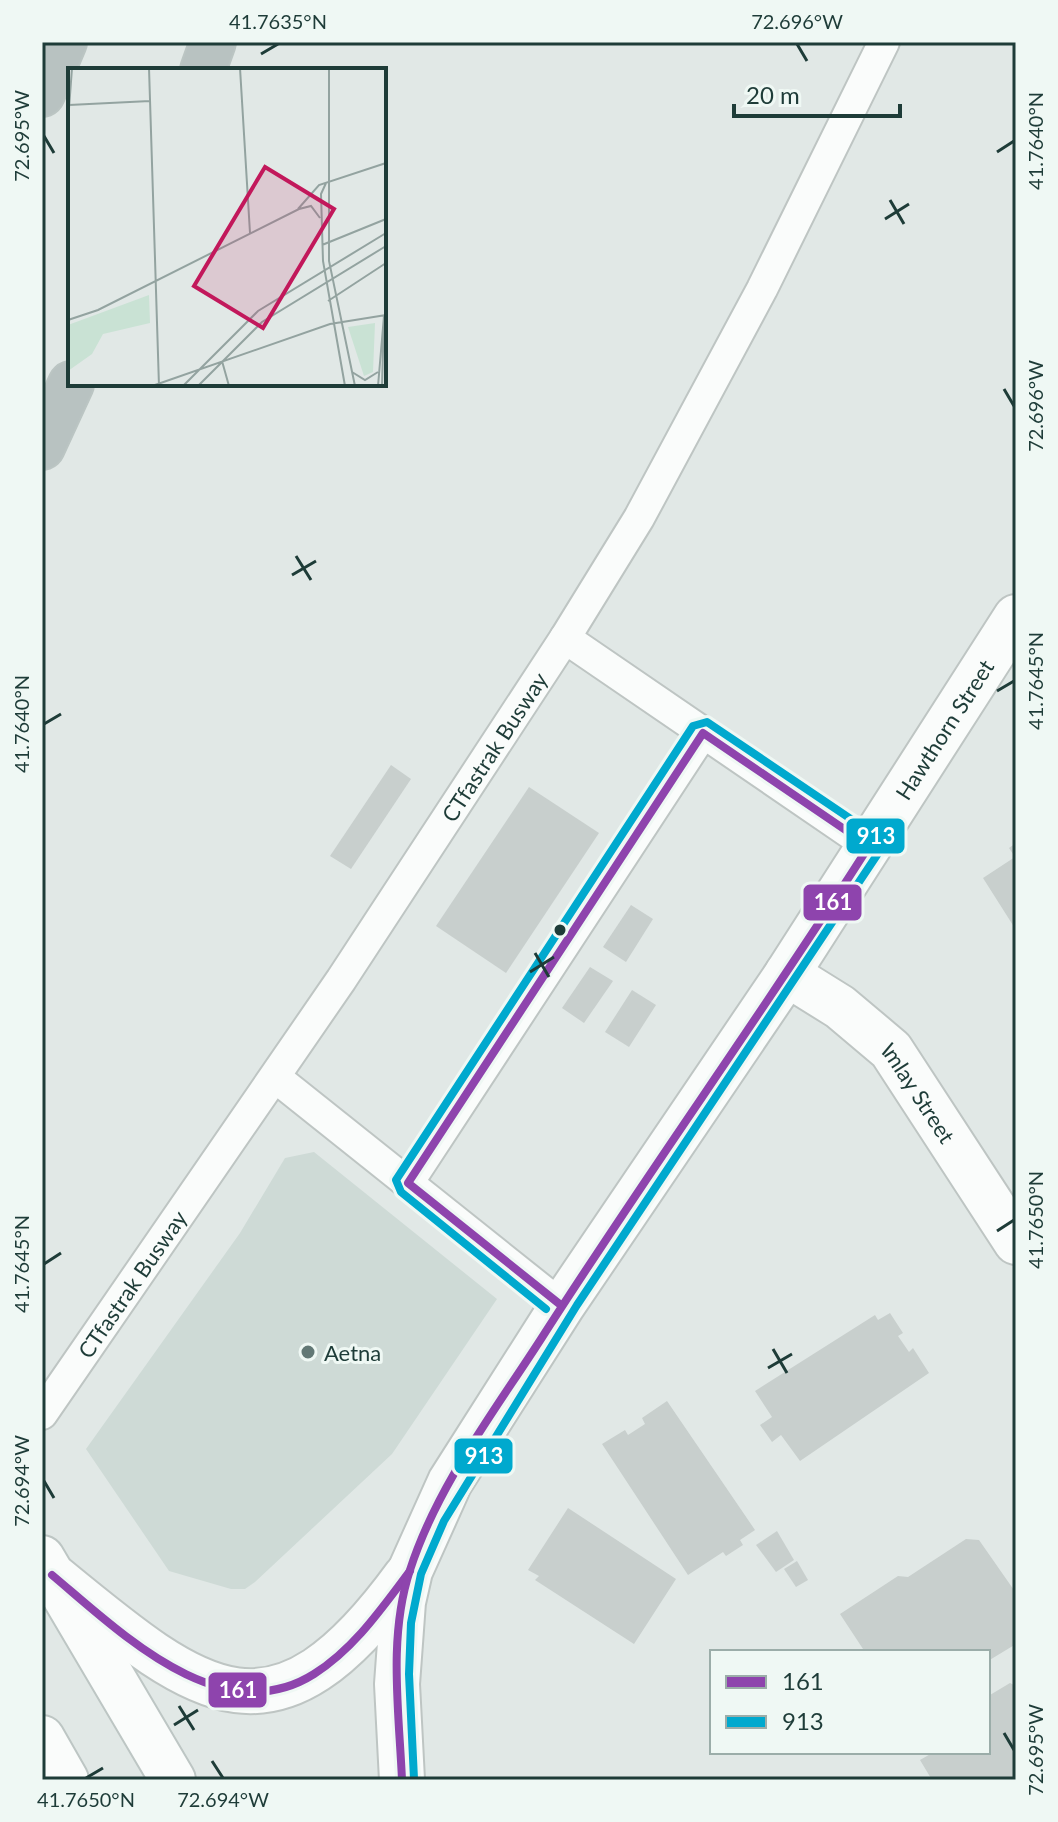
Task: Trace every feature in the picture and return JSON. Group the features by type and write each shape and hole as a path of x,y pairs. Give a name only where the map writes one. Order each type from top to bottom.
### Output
{"highway":[{"path":"42,94 64,42"},
{"path":"204,68 213,42"},
{"path":"42,447 70,386"}],"street":[{"name":"Hawthorn Street","path":"402,1780 397,1671 403,1602 410,1571 450,1482 562,1306 787,974 1016,617"},
{"name":"Imlay Street","path":"787,974 840,1007 891,1050 1016,1242"},
{"path":"47,1567 107,1641 173,1780"},
{"name":"Hawthorn Street","path":"107,1641 228,1688 277,1690 300,1682 336,1656 379,1611 410,1571"},
{"path":"42,1738 66,1780"}],"lane":[{"name":"CTfastrak Busway","path":"42,1414 275,1077 565,638 639,518 700,408 824,168 884,42"},
{"path":"565,638 869,846"},
{"path":"408,1183 703,733"},
{"path":"275,1077 562,1306"}],"shaded area":[{"name":"Aetna","path":"314,1152 497,1299 392,1454 255,1582 245,1589 231,1589 169,1571 86,1449 240,1233 285,1158"}],"building":[{"path":"391,765 411,779 351,869 330,856"},
{"path":"529,787 599,833 506,973 436,926"},
{"path":"1016,843 1016,930 983,878 1015,857 1009,848"},
{"path":"631,905 653,919 626,962 603,947"},
{"path":"590,967 613,981 584,1023 562,1008"},
{"path":"632,990 656,1005 629,1047 605,1032"},
{"path":"890,1313 903,1333 898,1336 909,1352 913,1348 929,1373 800,1461 781,1435 772,1442 760,1425 772,1417 755,1391 875,1315 878,1320"},
{"path":"667,1401 755,1530 740,1540 743,1545 726,1556 723,1552 688,1575 602,1444 625,1430 628,1435 645,1424 642,1418"},
{"path":"568,1508 676,1579 634,1644 535,1580 539,1576 528,1570"},
{"path":"777,1531 794,1560 776,1572 756,1545"},
{"path":"966,1539 979,1540 1016,1593 1016,1644 990,1660 990,1650 864,1650 840,1614 898,1576 908,1577"},
{"path":"797,1561 808,1580 796,1587 784,1569"},
{"path":"1010,1683 1016,1686 1016,1778 932,1780 920,1760 930,1754 990,1754 990,1695"}],"transit line":[{"name":"913","path":"414,1779 409,1674 411,1623 421,1574 444,1521 577,1305 881,849 876,836 707,722 693,726 396,1180 401,1192 546,1309"},
{"name":"161","path":"402,1780 397,1674 399,1621 410,1570 435,1509 486,1422 869,846 703,733 408,1183 562,1306"},
{"name":"161","path":"52,1575 108,1622 173,1668 208,1683 243,1691 279,1689 314,1674 328,1664 366,1627 410,1571"}],"place":[{"name":"Aetna","path":"308,1352"}]}
